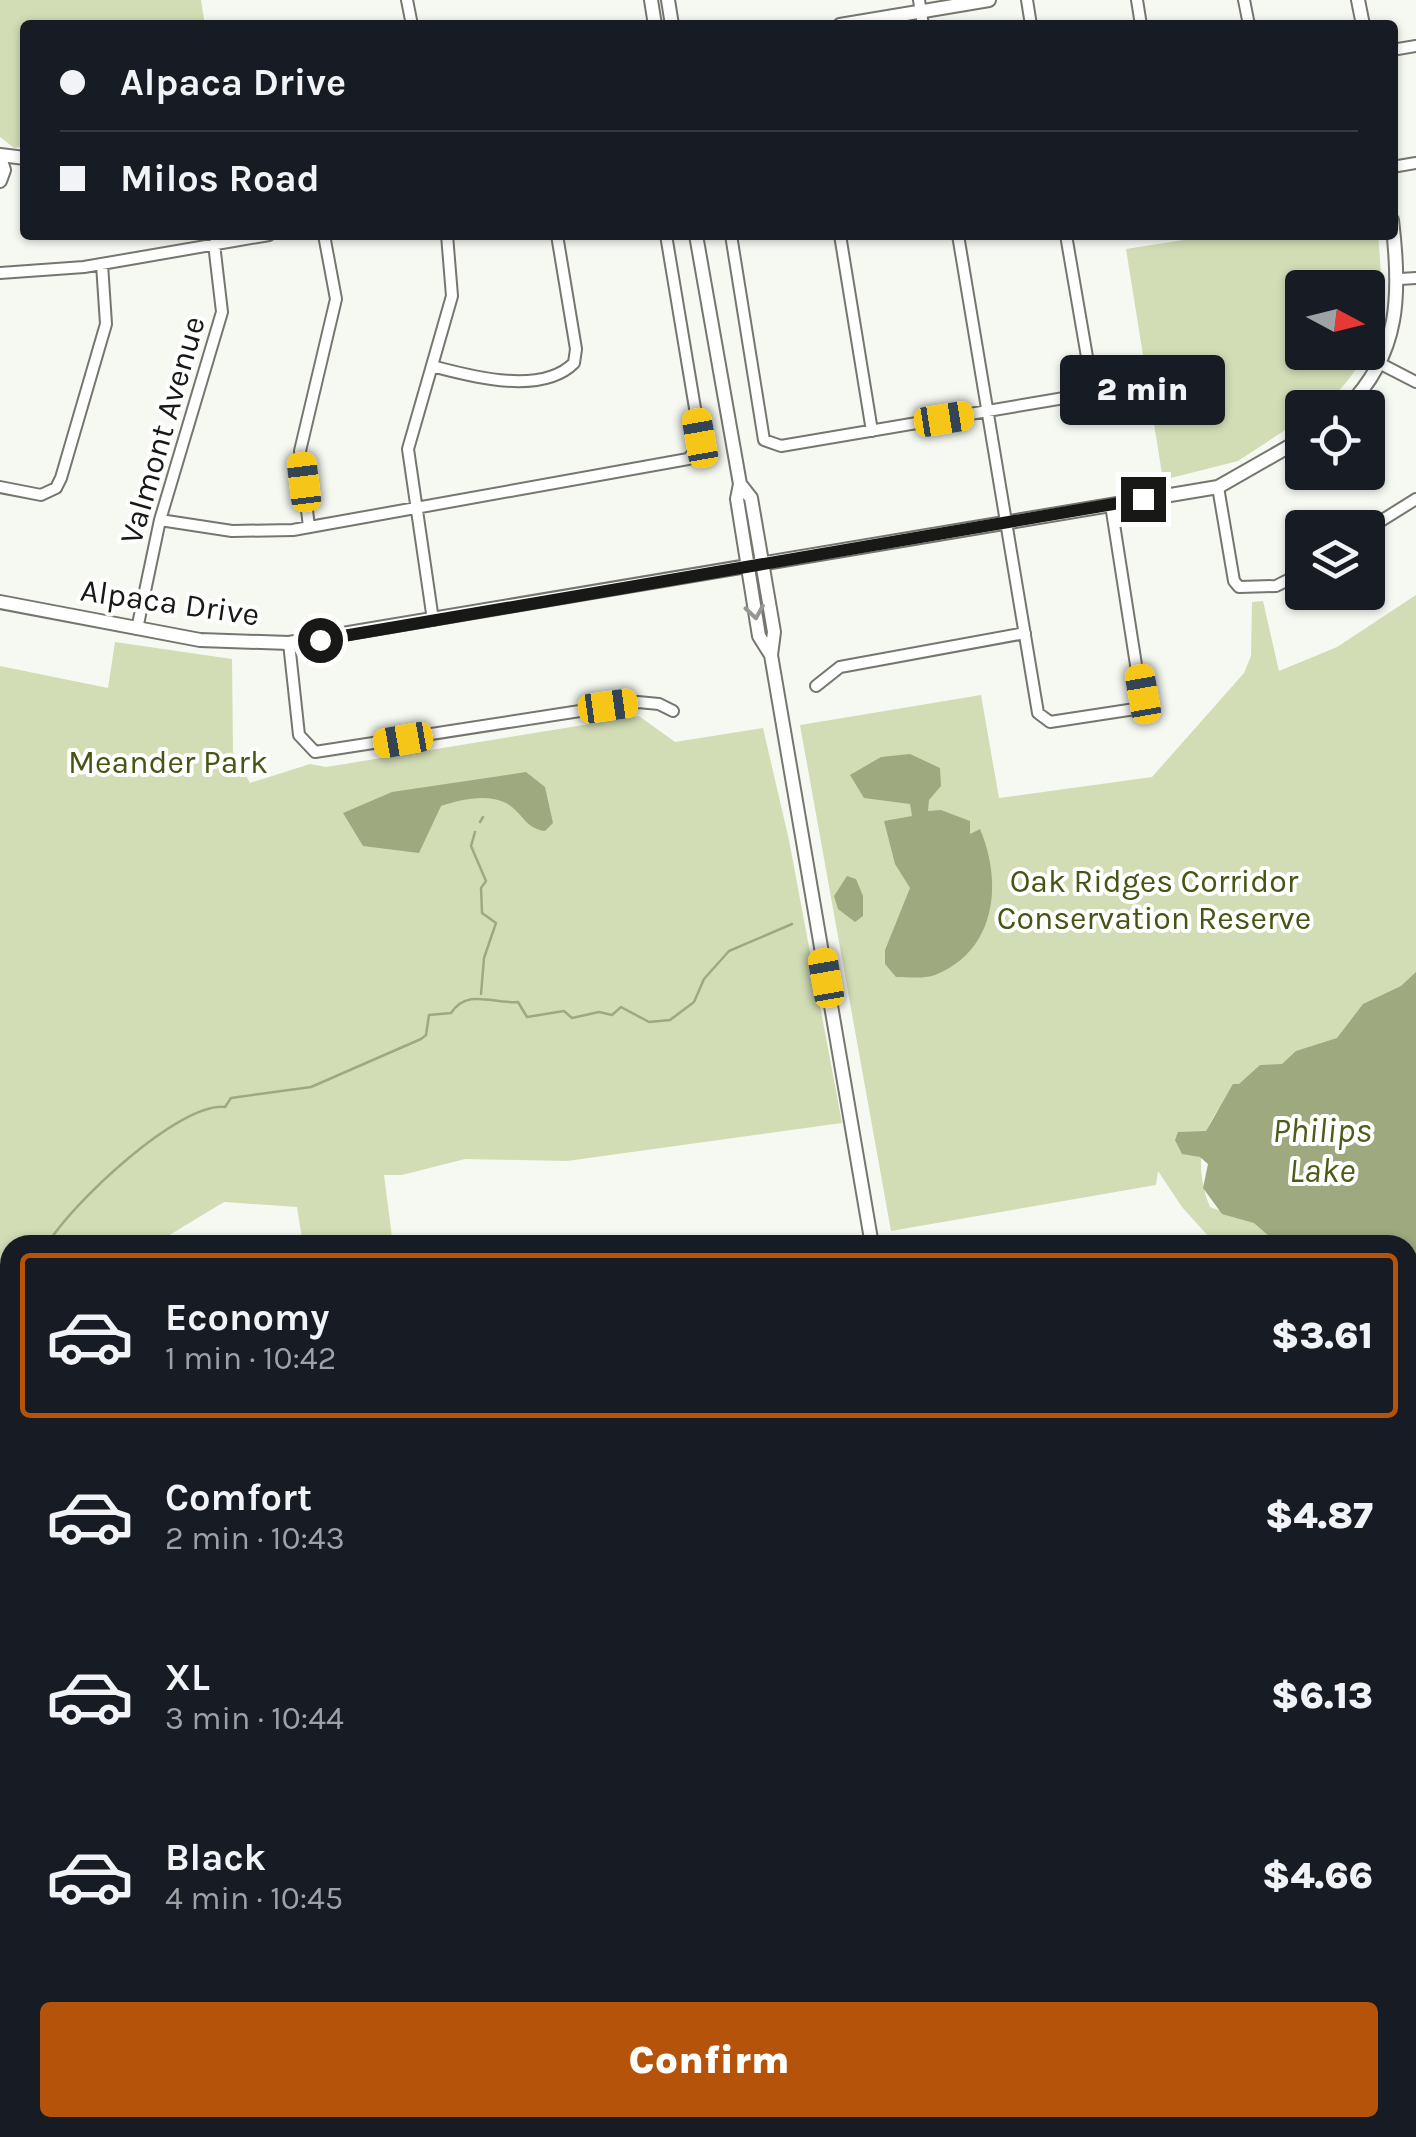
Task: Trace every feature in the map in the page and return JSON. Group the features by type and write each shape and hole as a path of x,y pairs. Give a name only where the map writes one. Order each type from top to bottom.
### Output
{"street":[{"path":"871,20 989,0"},
{"path":"0,156 1,178"},
{"path":"0,273 102,264 238,240"},
{"path":"309,526 300,451 336,299 325,240"},
{"path":"433,620 408,450 452,296 447,240"},
{"path":"432,366 502,382 554,374 574,363 576,349 558,240"},
{"path":"160,520 232,531 309,526 688,460 700,438 667,240"},
{"path":"697,240 740,484 738,499 755,565 760,636 771,655 870,1235"},
{"path":"732,240 764,440 781,446 988,412 1088,390 1091,380 1067,240"},
{"path":"841,240 872,431"},
{"path":"959,240 1038,713 1043,719 1058,722 1136,709 1142,703 1111,505"},
{"path":"1385,353 1392,335 1400,279 1395,240"},
{"name":"Valmont Avenue","path":"137,630 160,520 222,312 214,244"},
{"path":"0,487 40,495 56,488 61,478 106,324 102,264"},
{"path":"1400,279 1416,278"},
{"path":"1385,366 1416,382"},
{"path":"1360,390 1376,370"},
{"name":"Alpaca Drive","path":"0,602 222,643 289,644 1218,486 1285,449"},
{"path":"1218,486 1234,581 1240,587 1276,586 1285,581"},
{"path":"1385,518 1416,499"},
{"path":"816,686 840,667 1025,633"},
{"path":"289,644 299,735 315,752 638,702 673,710"}],"green space":[{"path":"0,0 201,0 204,20 20,20 20,147 14,148 0,137"},
{"path":"1184,240 1378,240 1380,270 1285,270 1285,370 1355,370 1340,390 1285,390 1285,430 1238,461 1163,480 1126,249"},
{"name":"Oak Ridges Corridor Conservation Reserve","path":"1416,595 1416,981 1321,1048 1244,1084 1216,1112 1202,1147 1203,1186 1210,1207 1289,1235 1207,1235 1158,1171 1156,1185 891,1231 800,725 981,695 999,798 1152,777 1244,673 1251,656 1252,602 1263,601 1279,671 1337,647"},
{"name":"Meander Park","path":"115,642 232,659 233,752 250,783 310,764 326,767 639,716 675,742 763,728 789,840 842,1123 567,1161 465,1159 402,1175 384,1175 392,1235 301,1235 297,1207 224,1202 170,1235 0,1235 0,666 108,688"}],"water":[{"path":"910,754 940,768 941,786 929,800 928,811 941,810 970,821 970,834 980,829 991,871 992,893 982,932 971,950 955,964 935,975 896,977 885,964 885,950 910,888 895,864 884,821 912,816 910,804 864,798 850,775 881,757"},
{"path":"526,772 545,787 553,823 545,831 532,827 512,807 498,800 464,800 441,806 419,853 363,846 343,813 392,792"},
{"path":"847,876 856,879 863,896 863,916 855,922 838,909 834,896"},
{"name":"Philips Lake","path":"1416,972 1416,1235 1268,1235 1254,1223 1222,1214 1203,1188 1208,1164 1200,1157 1182,1154 1175,1140 1178,1132 1206,1131 1233,1084 1239,1084 1260,1065 1282,1064 1296,1051 1337,1038 1363,1004 1401,986"}],"waterway":[{"path":"480,822 483,817"},
{"path":"475,832 471,846 486,881 481,888 482,913 496,923 484,958 481,994"},
{"path":"54,1235 78,1205 155,1138 205,1110 225,1107 231,1098 311,1087 421,1039 426,1035 429,1015 451,1013 473,999 518,1002 527,1017 564,1011 572,1018 599,1012 612,1015 621,1007 649,1022 670,1020 694,1002 704,979 729,951 792,924"}],"route":[{"path":"320,640 1143,499"}]}
